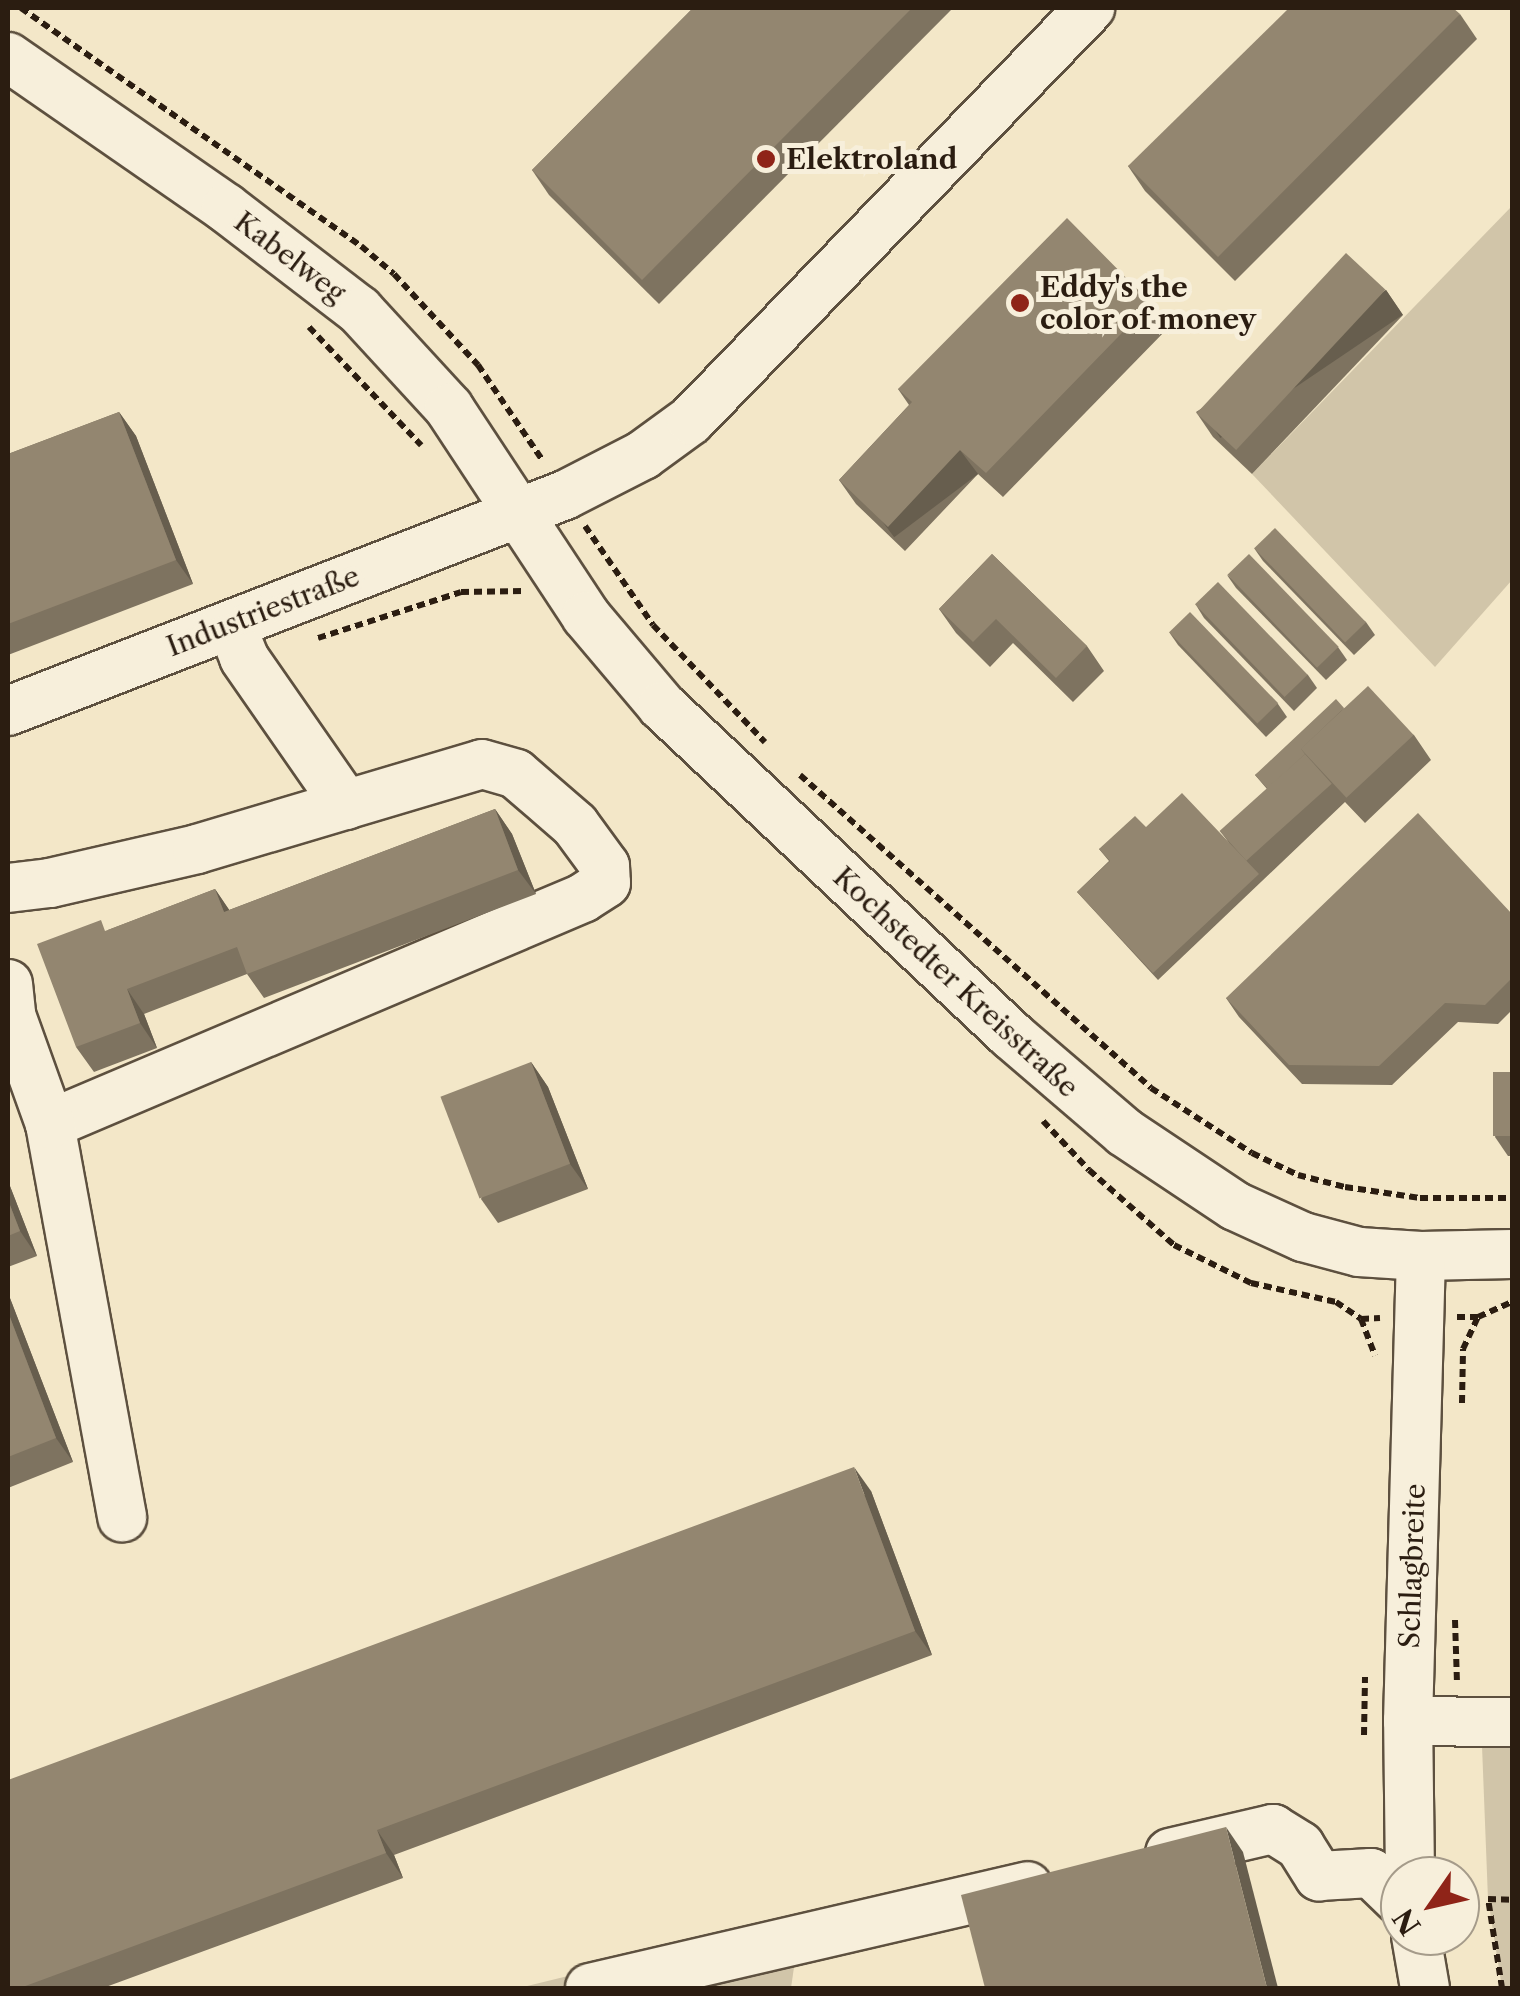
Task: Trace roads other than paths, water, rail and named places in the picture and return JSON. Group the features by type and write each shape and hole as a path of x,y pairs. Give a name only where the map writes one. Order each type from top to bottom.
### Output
{"street":[{"name":"Industriestraße","path":"8,712 565,495 643,456 691,420 1090,8"},
{"name":"Kabelweg","path":"8,57 280,247 359,310 440,396 519,512"},
{"name":"Kochstedter Kreisstraße","path":"519,512 586,616 662,706 1063,1083 1203,1188 1265,1222 1359,1252 1420,1256 1512,1254"},
{"path":"231,624 244,658 346,805"},
{"path":"8,888 50,883 197,850 482,764 516,774 575,825 606,866 606,882 583,898 50,1124"},
{"path":"8,984 12,1015 50,1124 122,1517"},
{"name":"Schlagbreite","path":"1410,1856 1408,1721 1420,1256"},
{"path":"1408,1721 1512,1722"},
{"path":"1119,1865 1273,1829 1300,1846 1319,1876 1371,1873 1380,1882"},
{"path":"590,1988 1061,1878"},
{"path":"1419,1956 1424,1988"}],"place":[{"name":"Elektroland","path":"766,159"},
{"name":"Eddy's the color of money","path":"1020,303"}]}
